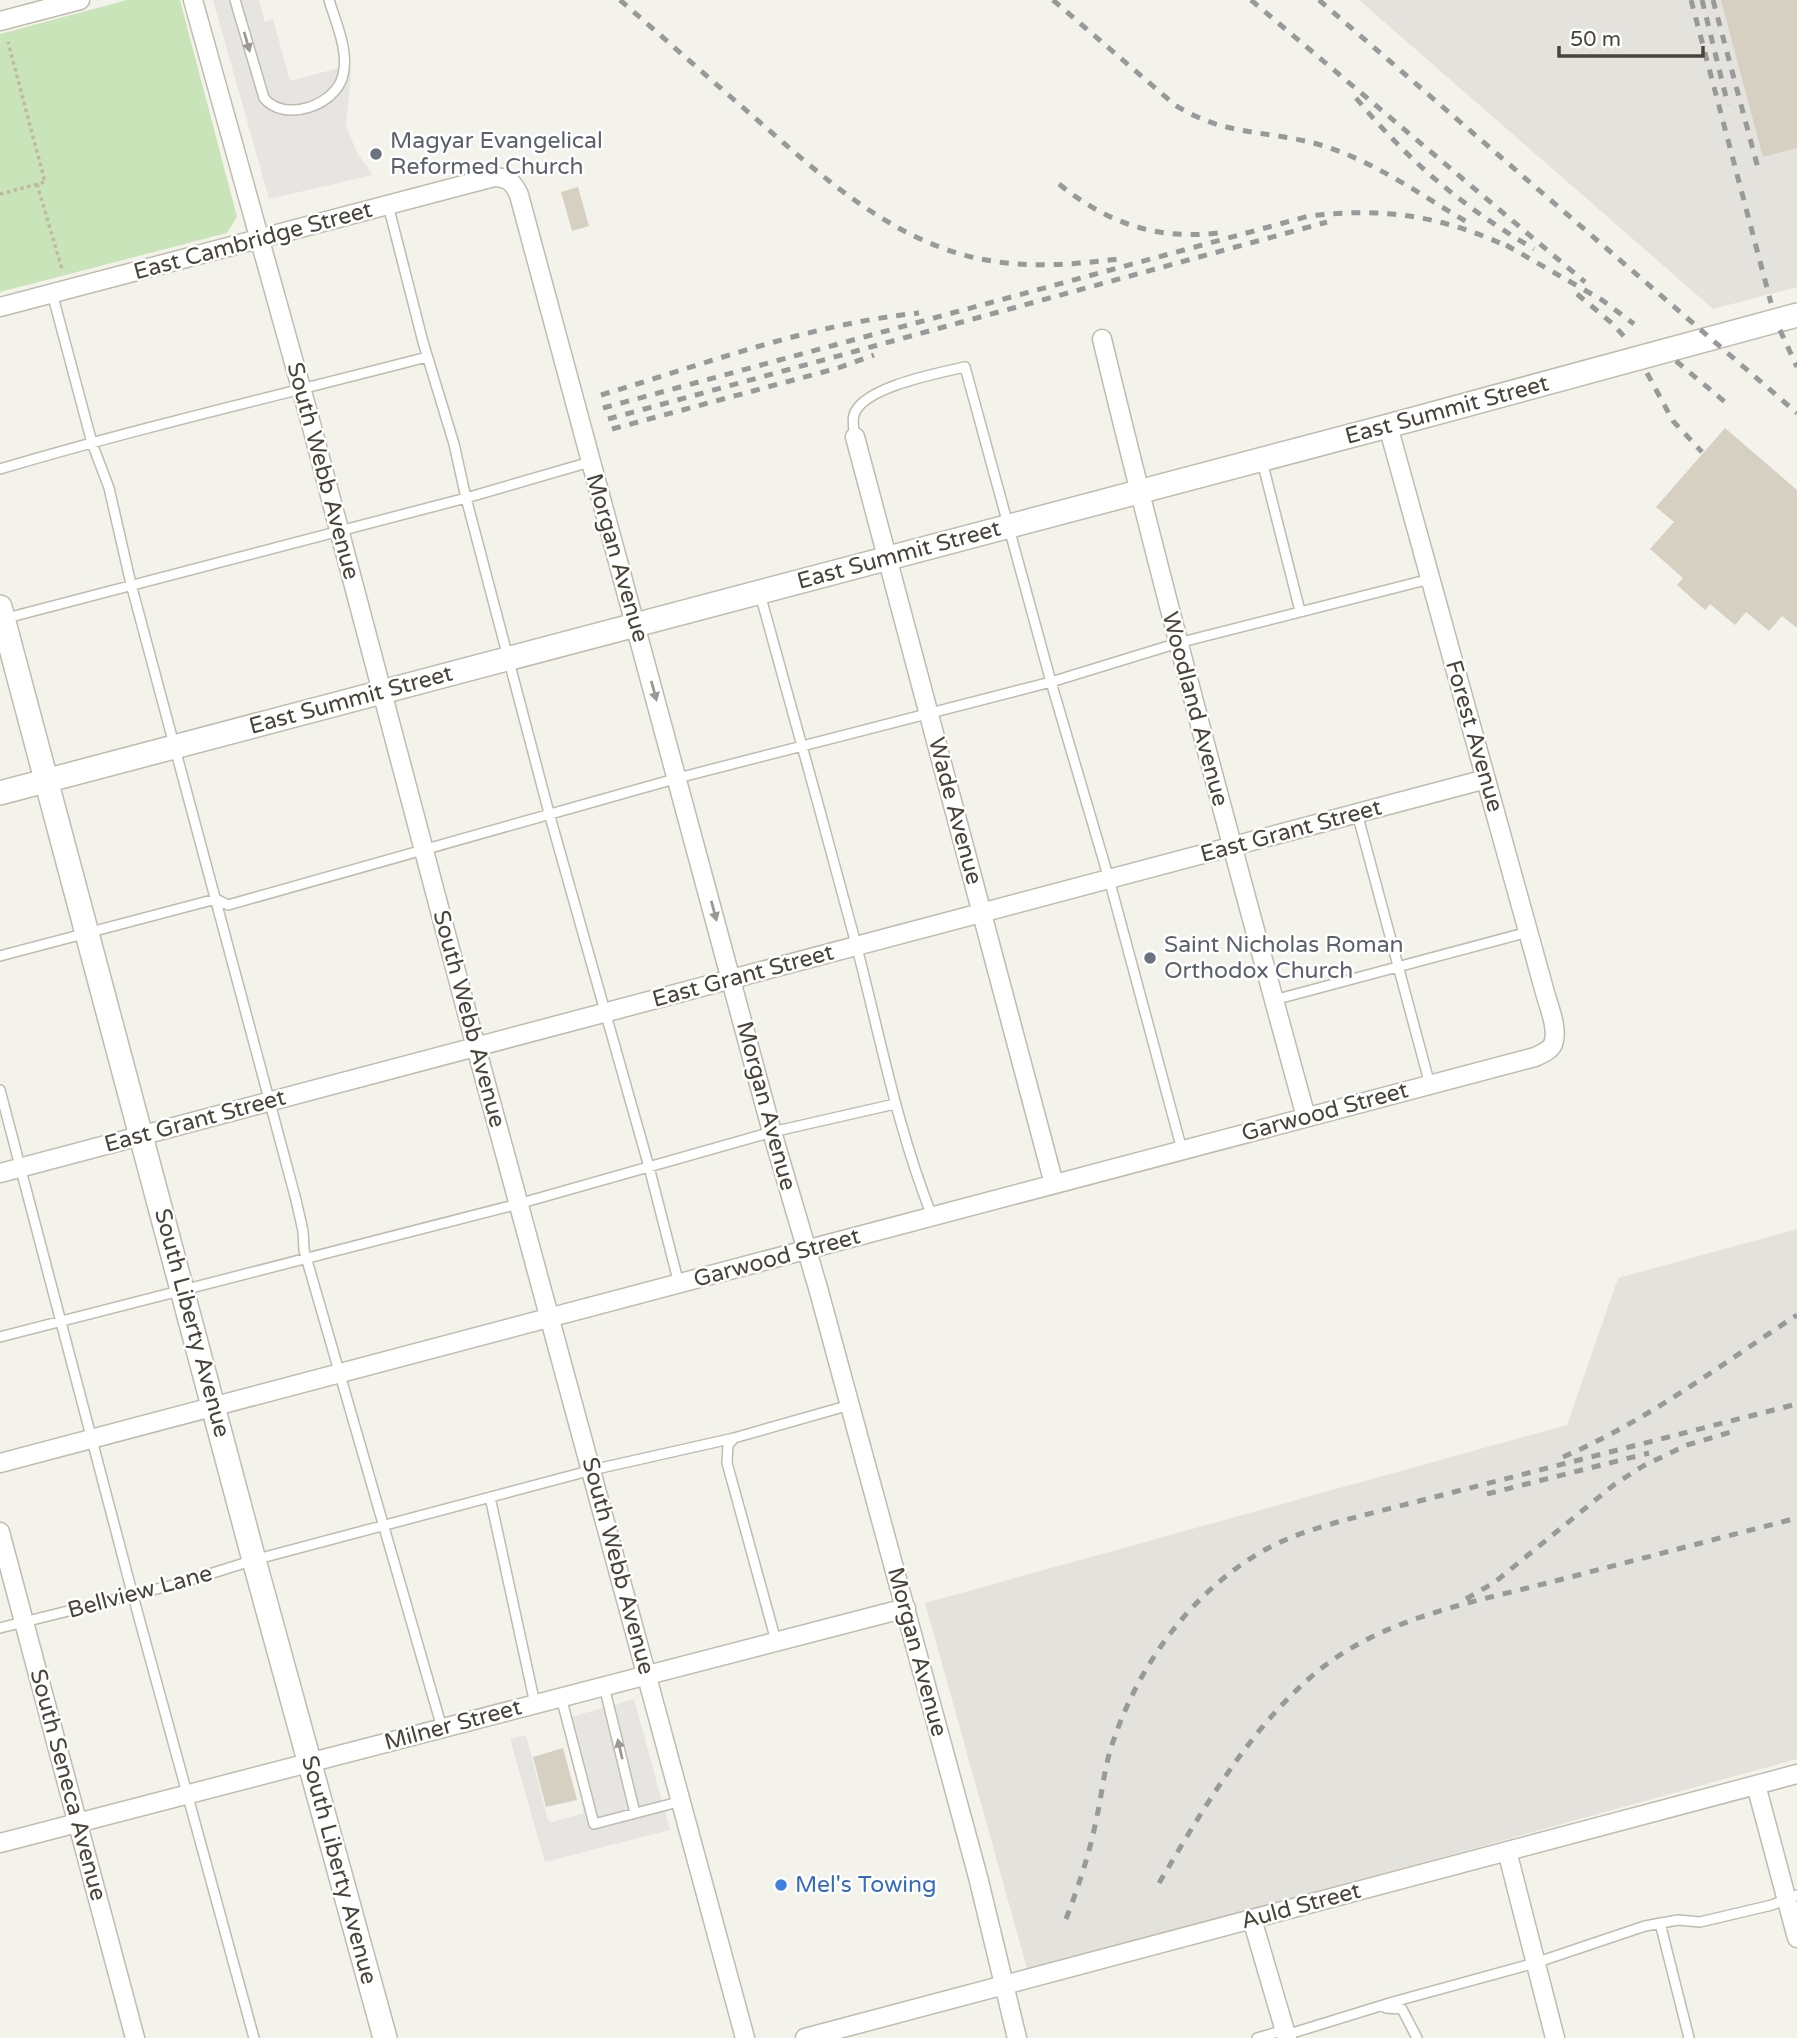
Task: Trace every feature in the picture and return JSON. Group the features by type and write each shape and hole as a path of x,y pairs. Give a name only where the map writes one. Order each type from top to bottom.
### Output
{"street":[{"path":"0,21 79,0"},
{"name":"South Webb Avenue","path":"193,0 302,389 518,1204 745,2038"},
{"name":"East Cambridge Street","path":"0,307 494,177 506,177"},
{"name":"Morgan Avenue","path":"506,177 513,183 519,195 772,1132 906,1608 978,1877 1017,2038"},
{"name":"East Summit Street","path":"0,793 1388,426 1797,315"},
{"name":"Woodland Avenue","path":"1102,339 1178,643 1306,1117"},
{"name":"Forest Avenue","path":"1388,426 1554,1030 1552,1046"},
{"name":"Wade Avenue","path":"855,437 1054,1184"},
{"name":"South Liberty Avenue","path":"1,615 385,2038"},
{"name":"East Grant Street","path":"0,1173 1486,779"},
{"name":"Garwood Street","path":"0,1462 1535,1057 1552,1046"},
{"name":"South Seneca Avenue","path":"0,1532 135,2038"},
{"name":"Milner Street","path":"0,1843 906,1608"},
{"name":"Auld Street","path":"805,2038 1797,1774"},
{"path":"1756,1785 1792,1896 1797,1938"},
{"path":"1507,1851 1555,2038"},
{"path":"1252,1919 1286,2034"}],"lane":[{"path":"235,0 264,97 271,106 280,110 316,104 334,94 344,75 345,58 330,0"},
{"path":"388,205 427,357 454,444 549,813 649,1167 679,1284"},
{"path":"52,293 92,443 109,488 131,584 296,1200 307,1258 442,1728"},
{"path":"0,469 427,357"},
{"path":"855,437 854,415 865,399 899,384 965,367 1182,1150"},
{"path":"1262,459 1300,611"},
{"path":"1,615 340,532 590,462"},
{"path":"0,956 216,899 228,905 677,778 1051,682 1178,643 1430,579"},
{"path":"760,592 857,946 895,1104 932,1216"},
{"path":"1357,813 1430,1085"},
{"path":"1274,1000 1528,932"},
{"path":"0,1090 133,1596 254,2038"},
{"path":"0,1337 518,1204 772,1132 895,1104"},
{"name":"Bellview Lane","path":"0,1628 133,1596 384,1525 592,1470 734,1438 850,1405"},
{"path":"734,1438 728,1445 727,1463 776,1641"},
{"path":"490,1497 535,1704"},
{"path":"604,1686 635,1813"},
{"path":"561,1697 594,1824 682,1801"},
{"path":"1257,2038 1286,2034 1535,1963 1645,1926 1678,1920 1700,1922 1772,1905 1792,1896"},
{"path":"1660,1923 1689,2038"},
{"path":"1377,2007 1402,2009 1418,2038"}],"path":[{"path":"0,194 45,182 8,42"},
{"path":"37,184 62,269"}],"shaded area":[{"path":"213,0 259,0 265,22 273,19 290,81 350,65 346,125 357,153 373,175 269,199"},
{"path":"1359,0 1797,0 1797,287 1713,309"},
{"path":"1797,1229 1797,1759 1028,1972 925,1603 1567,1425 1618,1278"},
{"path":"634,1699 670,1830 545,1862 510,1739 526,1735 548,1820 552,1822 584,1813 581,1801 586,1799 564,1719"}],"green space":[{"path":"127,0 180,0 237,217 227,233 0,292 0,34"}],"building":[{"path":"1721,0 1797,0 1797,148 1763,157"},
{"path":"578,187 589,226 572,231 561,192"},
{"path":"1725,428 1797,490 1797,628 1782,616 1769,631 1746,612 1735,625 1710,604 1705,610 1677,585 1683,578 1650,549 1674,522 1656,507"},
{"path":"563,1748 577,1800 546,1807 533,1757"}],"railway":[{"path":"620,0 808,164 864,207 894,225 957,253 992,261 1040,265 1119,259"},
{"path":"1053,0 1175,105 1194,116 1230,128 1304,141 1343,153 1397,180 1467,222"},
{"path":"1251,0 1585,282"},
{"path":"1319,0 1797,413"},
{"path":"1691,0 1771,303"},
{"path":"1702,0 1728,105"},
{"path":"1713,0 1759,172"},
{"path":"1356,98 1396,143 1438,182 1484,217 1534,249"},
{"path":"1059,184 1095,209 1133,226 1174,234 1218,233"},
{"path":"603,408 1309,216 1363,213 1414,217 1463,229 1513,249"},
{"path":"608,419 1327,222"},
{"path":"1506,245 1602,300 1634,324"},
{"path":"1577,294 1613,324 1628,341"},
{"path":"601,395 798,336 878,318 919,313"},
{"path":"1780,330 1797,367"},
{"path":"612,429 838,368 874,355"},
{"path":"1676,361 1725,402"},
{"path":"1647,373 1673,421 1702,452"},
{"path":"1563,1457 1654,1409 1797,1315"},
{"path":"1066,1919 1091,1842 1111,1748 1135,1690 1168,1636 1210,1590 1235,1570 1281,1542 1334,1523 1797,1404"},
{"path":"1466,1599 1495,1582 1615,1484 1643,1466 1687,1445 1738,1430"},
{"path":"1487,1494 1649,1453"},
{"path":"1159,1883 1211,1798 1250,1743 1293,1693 1344,1652 1401,1624 1462,1604 1797,1518"}],"place":[{"name":"Magyar Evangelical Reformed Church","path":"376,154"},
{"name":"Saint Nicholas Roman Orthodox Church","path":"1150,958"},
{"name":"Mel's Towing","path":"781,1885"}]}
